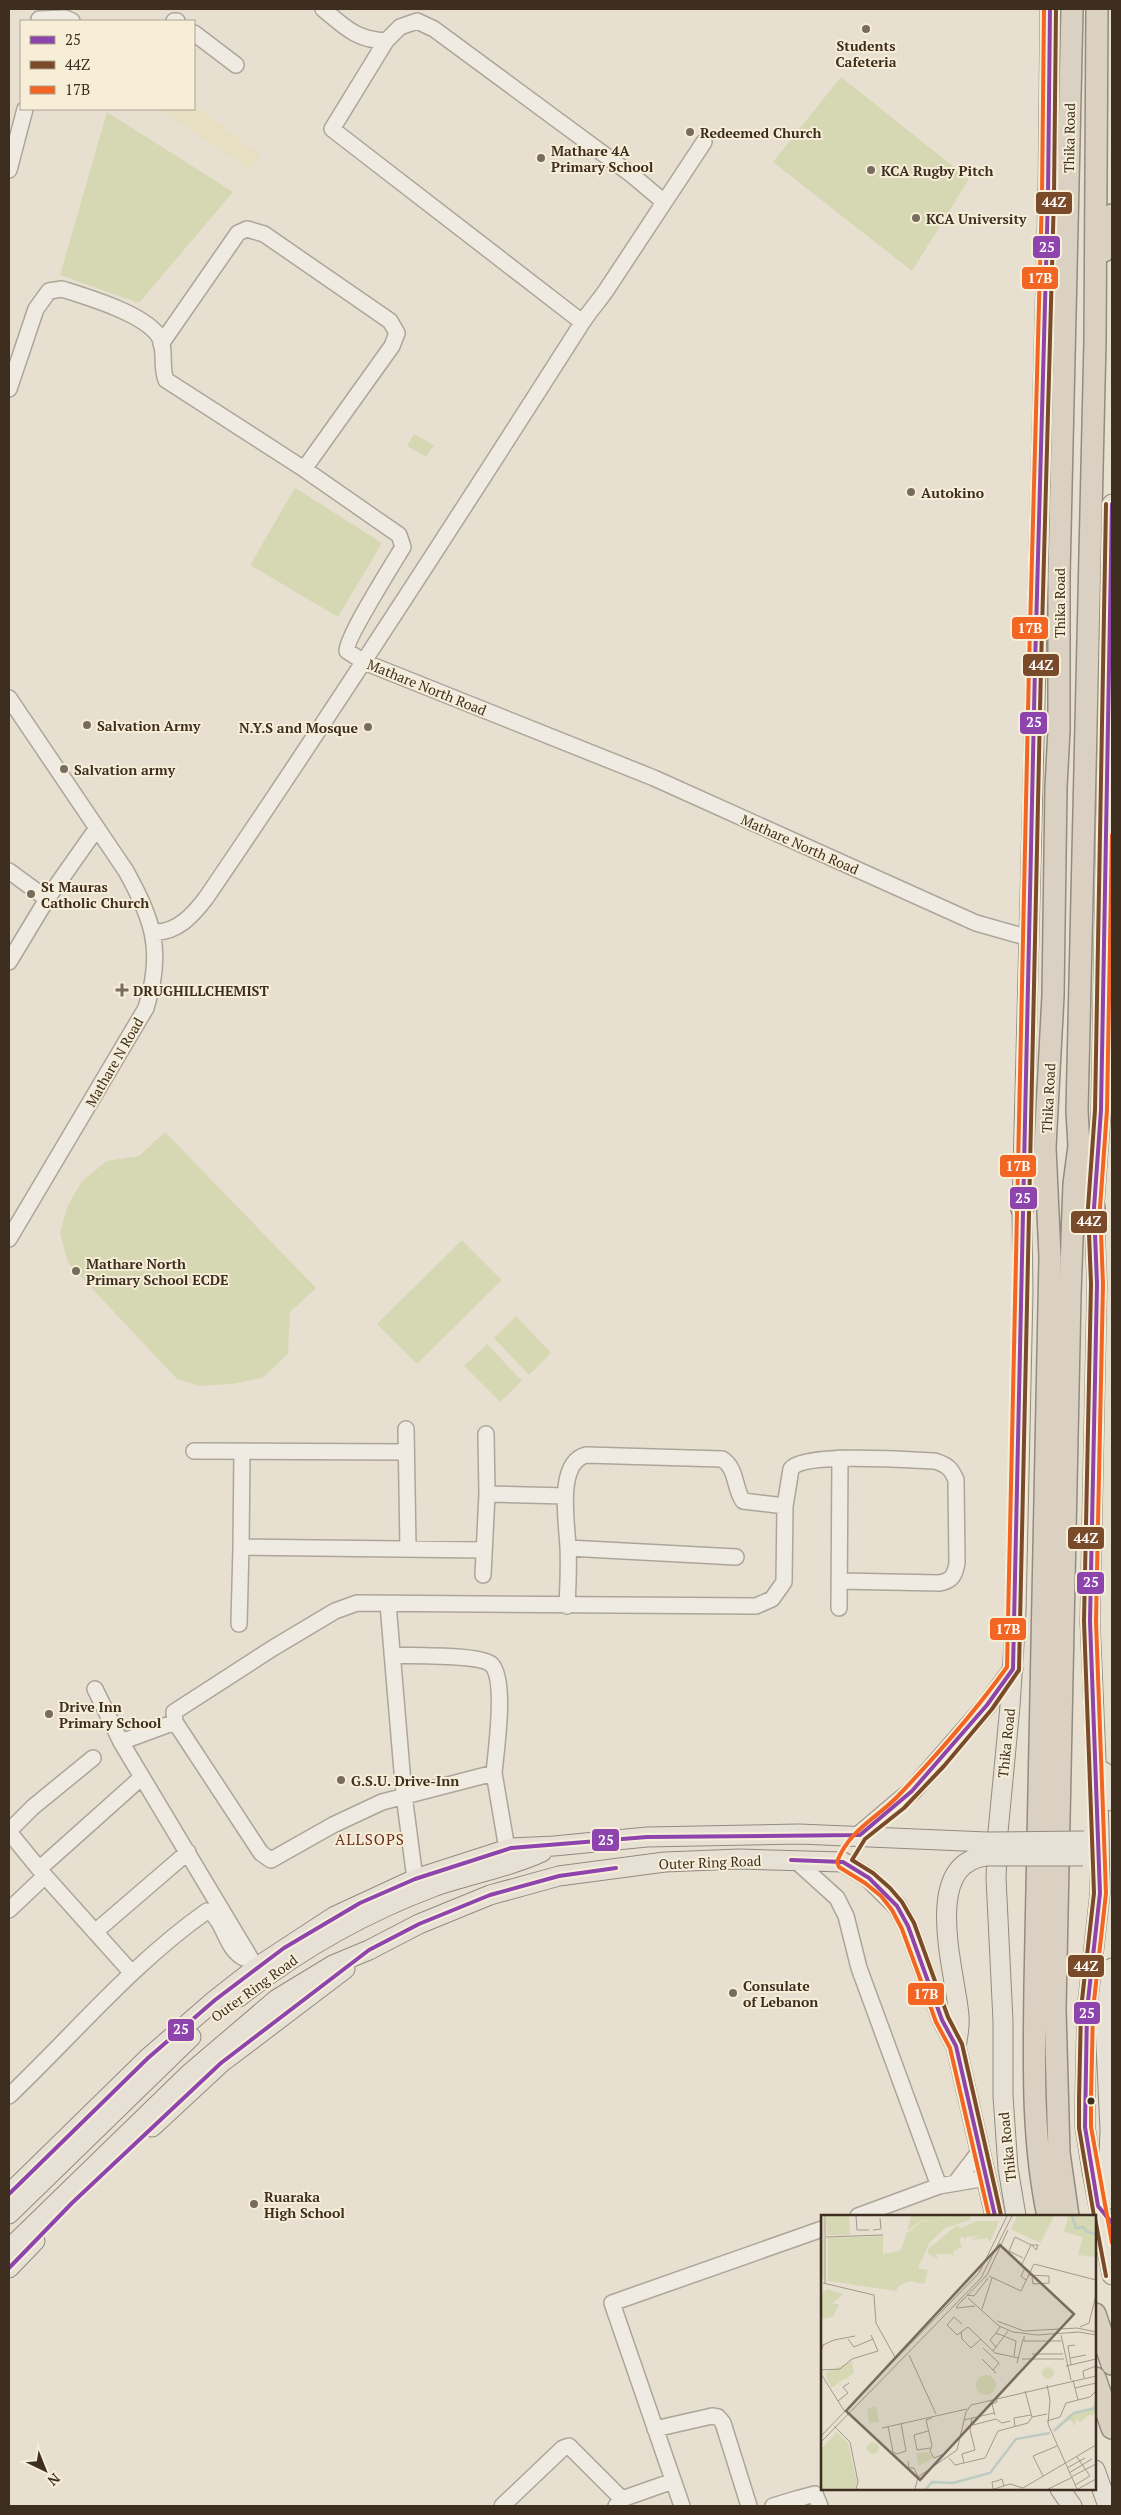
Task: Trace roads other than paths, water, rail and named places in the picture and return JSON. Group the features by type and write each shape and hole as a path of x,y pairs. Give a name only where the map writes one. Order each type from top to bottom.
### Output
{"highway":[{"name":"Thika Road","path":"1048,2215 1038,2158 1035,2102 1035,1987 1041,1771 1041,1664 1050,1257 1045,1147 1053,996 1072,9"},
{"name":"Thika Road","path":"1068,2215 1058,2153 1055,2009 1070,1294 1074,1184 1078,1146 1077,1111 1096,286 1096,9"},
{"path":"1048,195 1068,276"},
{"path":"1096,286 1112,214"},
{"path":"1078,1146 1094,1208"},
{"path":"1022,1209 1045,1147"},
{"path":"1096,2317 1112,2364"},
{"path":"1096,2381 1112,2428"}],"main road":[{"name":"Thika Road","path":"1016,2215 1008,2168 1003,2096 1003,2021 996,1878 998,1832 1013,1668 1023,1292 1022,1209 1048,195 1050,9"},
{"path":"1112,504 1109,811 1101,1110 1094,1208 1097,1284 1090,1621 1094,1732 1091,1848 1100,1893 1087,2010 1085,2100 1085,2127 1112,2223"},
{"path":"860,1835 912,1791 987,1705 1013,1668"},
{"path":"1094,1732 1112,1801"},
{"name":"Outer Ring Road","path":"9,2194 148,2058 215,2000 254,1962 335,1916 414,1879 507,1849 647,1837 860,1835 940,1841 980,1852 1091,1848"},
{"name":"Outer Ring Road","path":"9,2214 193,2035 268,1976 332,1935 410,1896 554,1846"},
{"path":"980,1852 956,1872 948,1888 946,1903 950,1955 959,2014 956,2046 995,2215"},
{"name":"Outer Ring Road","path":"9,2249 182,2080 277,1999 304,1981 419,1924 490,1896 559,1876 665,1862 795,1860 843,1862 870,1878 886,1892 897,1906 908,1926 942,2020 956,2046"},
{"path":"1095,1927 1112,1898"},
{"name":"Outer Ring Road","path":"9,2268 72,2202 221,2063 369,1950"},
{"path":"1112,1968 1105,2024 1110,2130 1105,2202 1112,2275"},
{"path":"1096,2473 1108,2506"}],"street":[{"path":"323,9 357,36 368,40 386,41"},
{"path":"38,16 70,20"},
{"path":"582,322 332,129 386,41 400,27 418,20 434,29 632,175 664,202"},
{"path":"195,34 236,65"},
{"path":"9,170 25,110"},
{"path":"154,932 162,933 179,926 202,903 364,662 498,453 562,358 582,322 704,142"},
{"path":"161,344 238,233 247,229 264,234 390,321 397,333 392,346 304,469"},
{"path":"9,389 36,310 44,295 55,289 76,294 134,317 158,335 161,344"},
{"name":"Mathare North Road","path":"161,344 163,372 166,380 304,469 398,535 402,540 403,547 347,646 348,651 364,662 654,778 976,923 1029,938"},
{"name":"Mathare N Road","path":"9,698 126,871 154,932 154,964 146,1008 9,1239"},
{"path":"9,962 47,899 97,828"},
{"path":"9,871 47,899"},
{"path":"406,1429 408,1547"},
{"path":"483,1575 488,1494 486,1434"},
{"path":"194,1451 406,1452"},
{"path":"239,1624 242,1452"},
{"path":"568,1606 568,1548 565,1496 571,1468 579,1457 586,1455 722,1459 730,1466 736,1487 743,1501 785,1506"},
{"path":"839,1608 840,1458"},
{"path":"494,1773 382,1802 347,1818 270,1860 261,1854 175,1722 173,1715 180,1707 335,1611 357,1602 568,1606 756,1606 765,1603 778,1593 784,1582 785,1506 794,1464 808,1460 840,1458 935,1461 947,1465 956,1480 956,1563 955,1573 948,1582 840,1581"},
{"path":"488,1494 565,1496"},
{"path":"241,1547 408,1547 484,1550"},
{"path":"568,1548 736,1557"},
{"path":"388,1604 404,1795 414,1879"},
{"path":"392,1655 472,1658 490,1664 496,1671 499,1688 494,1773 507,1849"},
{"path":"94,1689 121,1742 254,1962"},
{"path":"121,1742 175,1722"},
{"path":"93,1758 33,1807 9,1831 42,1872 131,1972"},
{"path":"9,1910 42,1872 142,1777"},
{"path":"95,1932 188,1852"},
{"path":"795,1860 838,1898 846,1916 859,1968 939,2186"},
{"path":"11,2090 131,1972 207,1910 215,1916 234,1951 254,1962"},
{"path":"956,2182 979,2152"},
{"path":"861,2215 939,2186 986,2178"},
{"path":"682,2506 612,2303 821,2229"},
{"path":"655,2429 712,2416 718,2417 724,2423 749,2506"},
{"path":"502,2506 563,2448 569,2446 618,2503 673,2481"},
{"path":"773,2506 797,2502 815,2494 820,2506"}],"place":[{"name":"Students Cafeteria","path":"866,29"},
{"name":"Redeemed Church","path":"690,132"},
{"name":"Mathare 4A Primary School","path":"541,158"},
{"name":"KCA Rugby Pitch","path":"871,170"},
{"name":"KCA University","path":"916,218"},
{"name":"Autokino","path":"911,492"},
{"name":"Salvation Army","path":"87,725"},
{"name":"N.Y.S and Mosque","path":"368,727"},
{"name":"Salvation army","path":"64,769"},
{"name":"St Mauras Catholic Church","path":"31,894"},
{"name":"DRUGHILLCHEMIST","path":"122,990"},
{"name":"Mathare North Primary School ECDE","path":"76,1271"},
{"name":"Drive Inn Primary School","path":"49,1714"},
{"name":"G.S.U. Drive-Inn","path":"341,1780"},
{"name":"Consulate of Lebanon","path":"733,1993"},
{"name":"Ruaraka High School","path":"254,2204"}],"district":[{"name":"ALLSOPS","path":"370,1839"}]}
